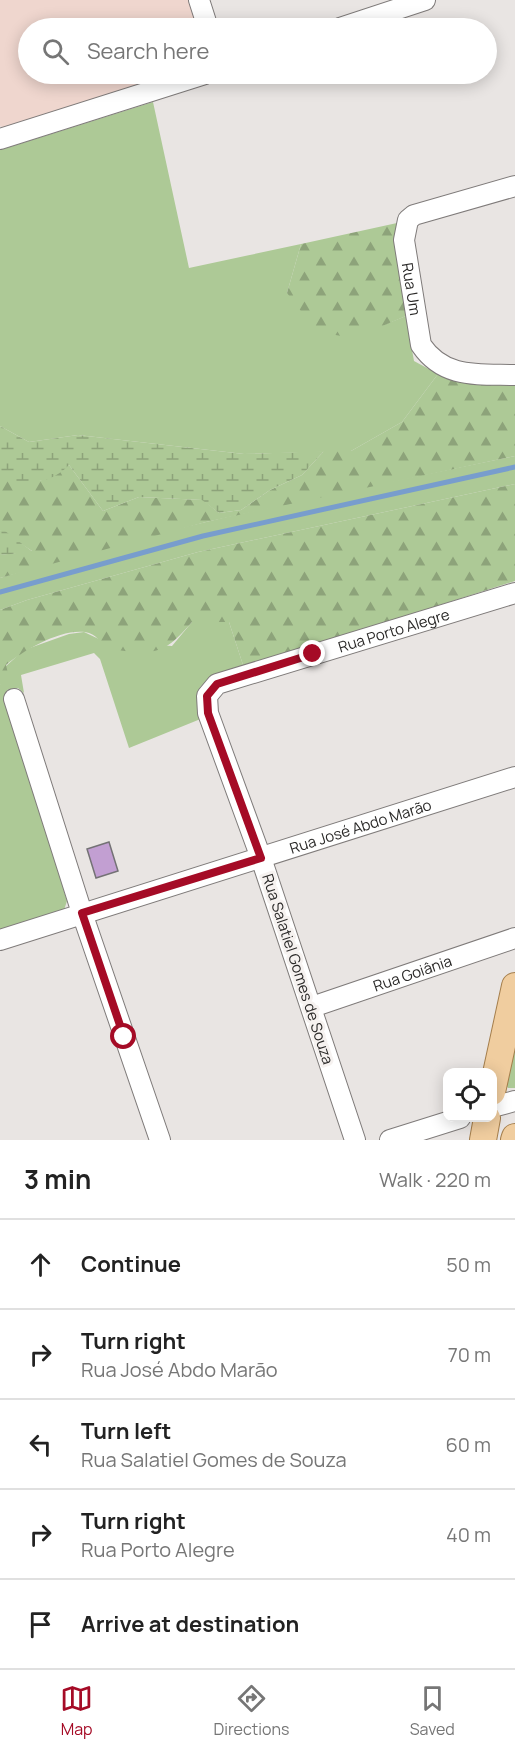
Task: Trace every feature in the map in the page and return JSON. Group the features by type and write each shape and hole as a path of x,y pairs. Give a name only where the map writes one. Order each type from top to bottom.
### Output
{"main road":[{"path":"497,1069 515,986"},
{"path":"483,1140 486,1122"}],"street":[{"path":"199,0 205,18"},
{"path":"370,18 425,0"},
{"path":"0,139 173,84"},
{"name":"Rua Um","path":"515,186 423,211 408,220 404,240 414,313 421,345 429,357 441,367 465,373 515,375"},
{"name":"Rua Porto Alegre","path":"207,696 217,684 515,593"},
{"name":"Rua Salatiel Gomes de Souza","path":"207,696 208,713 312,1006 355,1140"},
{"path":"15,699 82,913 160,1140"},
{"name":"Rua José Abdo Marão","path":"0,940 515,777"},
{"name":"Rua Goiânia","path":"312,1006 515,938"},
{"path":"497,1106 515,1101"},
{"path":"390,1140 447,1122"}],"shaded area":[{"path":"0,0 192,0 198,18 18,18 18,84 140,84 6,129 0,126"}],"green space":[{"path":"153,102 189,268 301,244 287,293 381,326 406,316 414,361 438,374 402,422 351,451 244,454 78,435 29,442 0,426 0,150"},
{"path":"397,223 396,248 406,316 354,338 317,332 287,293 301,244"},
{"path":"438,374 465,380 515,382 515,456 206,522 0,578 0,555 32,551 0,530 0,481 40,481 69,465 103,511 139,497 203,500 219,513 241,510 270,490 302,475 324,451 351,451 402,422"},
{"path":"0,426 29,442 78,435 244,454 324,451 302,475 270,490 241,510 219,513 202,500 139,497 103,511 69,465 45,480 0,481"},
{"path":"515,456 515,484 198,552 27,600 0,610 0,578 63,559 321,496"},
{"path":"515,484 515,581 244,668 229,622 192,622 177,638 163,648 147,652 109,649 95,636 85,632 65,634 32,647 6,665 9,678 0,685 0,610 27,600 198,552"},
{"path":"0,530 5,531 33,552 0,555"},
{"path":"192,622 229,622 244,668 213,678 200,688 197,696 203,718 129,748 100,659 94,653 21,675 24,693 18,688 7,690 6,698 67,901 64,910 0,931 0,685 6,666 24,650 69,634 84,632 103,641 172,646"},
{"path":"515,1040 515,1088 508,1088 505,1083"}],"building":[{"path":"109,842 118,871 96,878 87,849"}],"waterway":[{"path":"0,592 203,536 515,467"}],"route":[{"path":"124,1037 82,913 261,858 208,713 207,696 217,684 313,654"}]}
